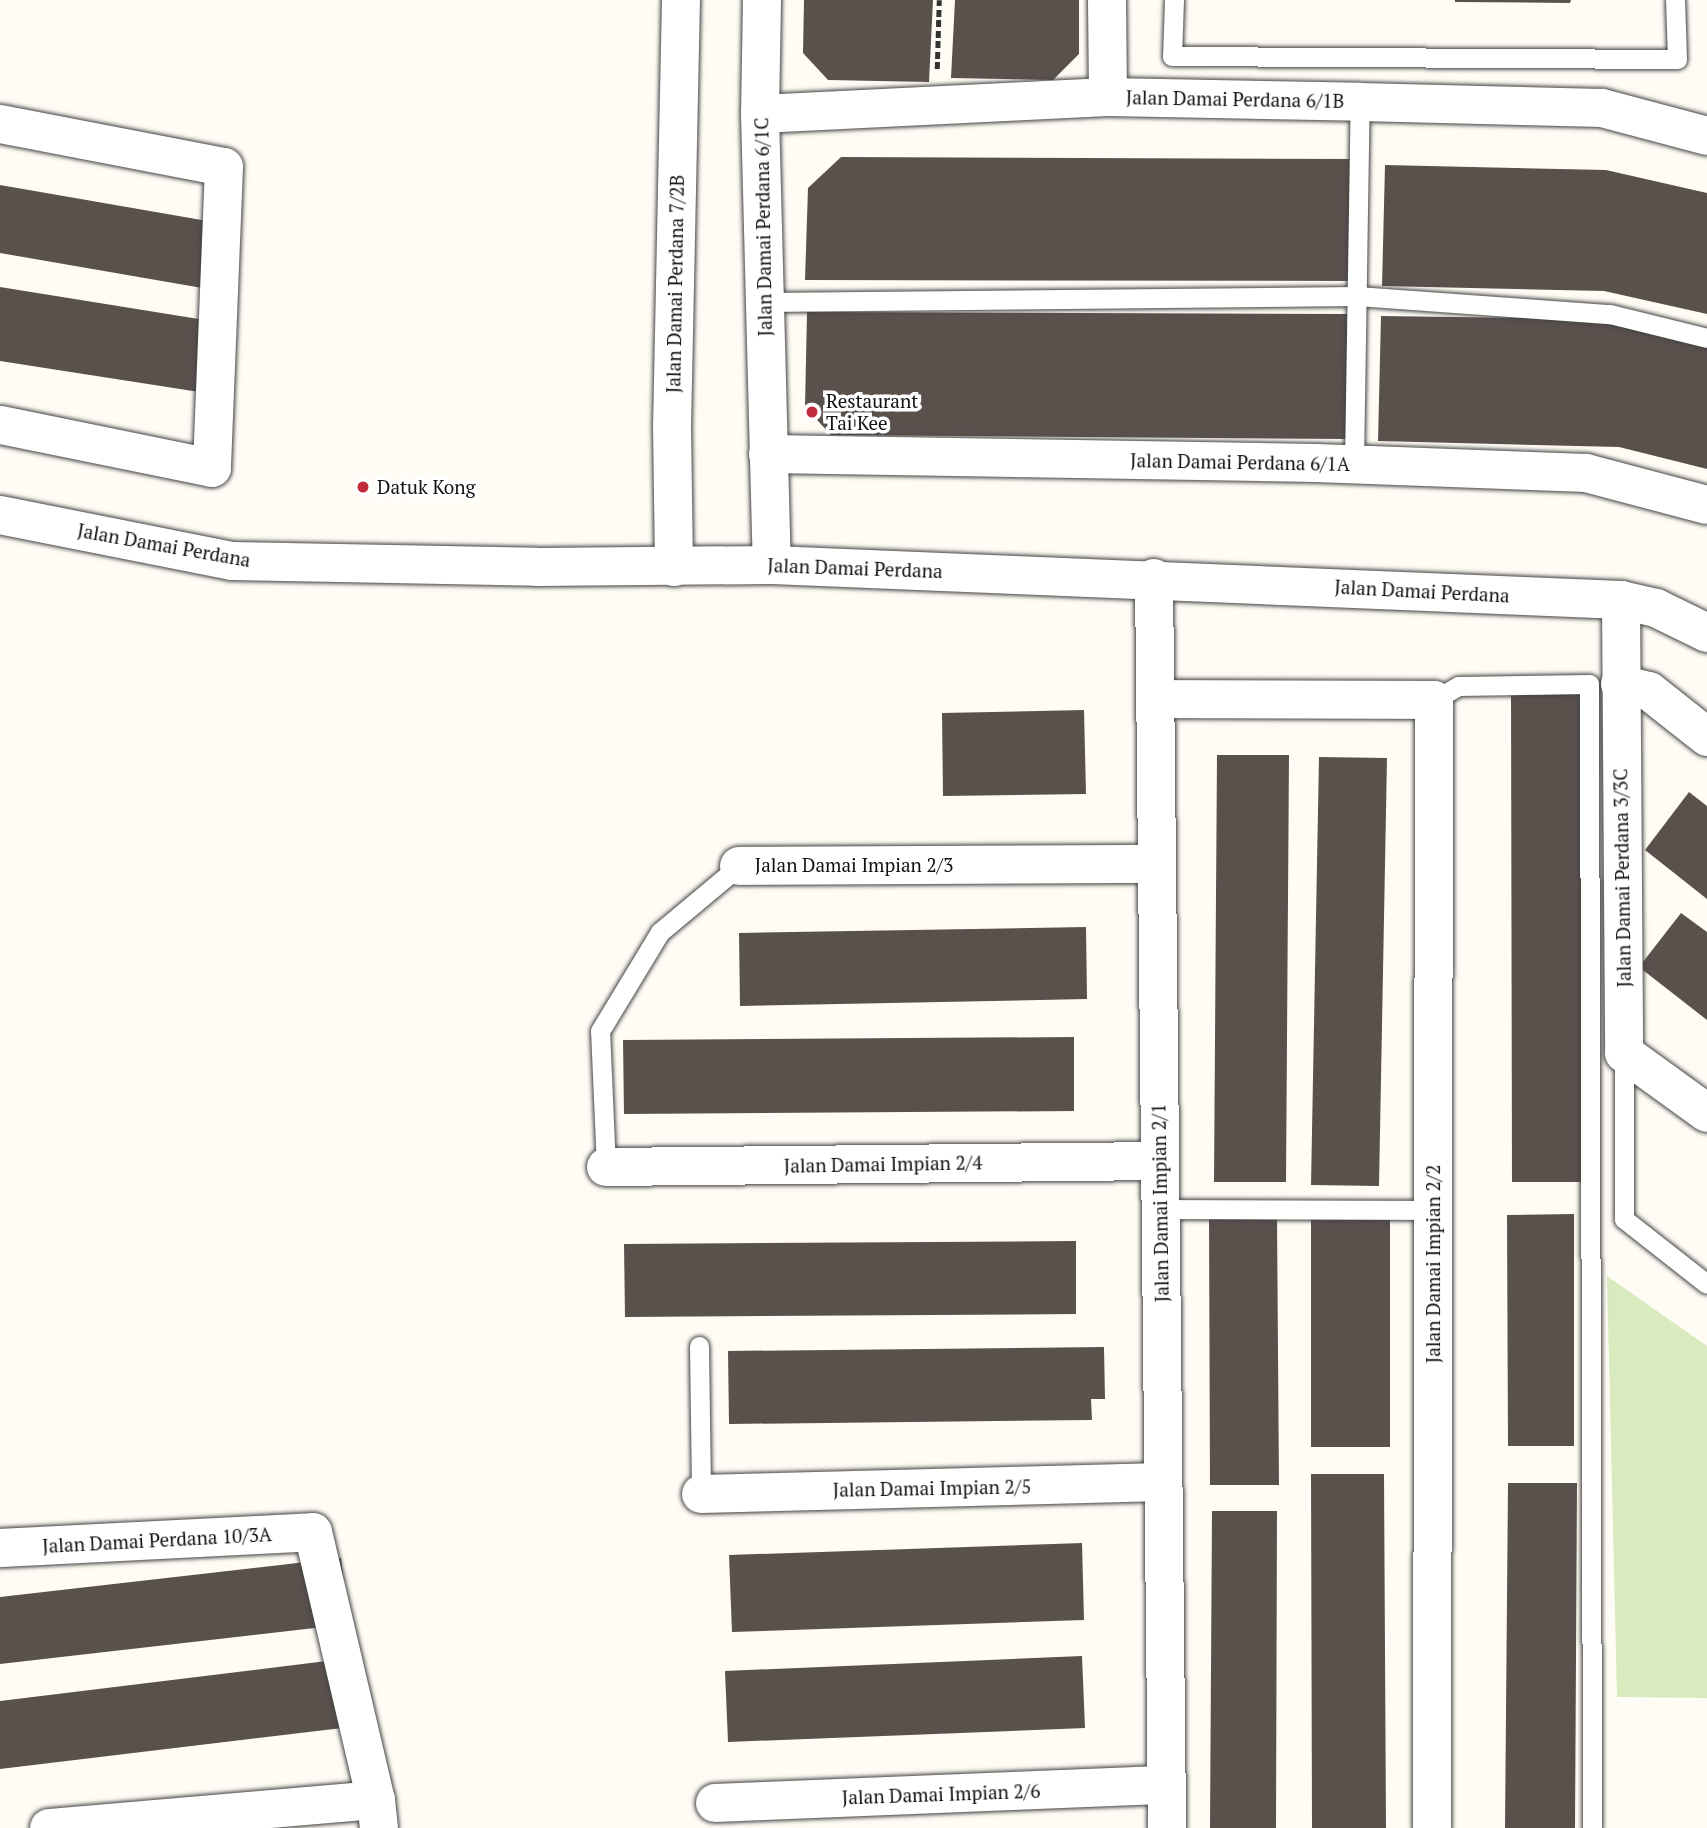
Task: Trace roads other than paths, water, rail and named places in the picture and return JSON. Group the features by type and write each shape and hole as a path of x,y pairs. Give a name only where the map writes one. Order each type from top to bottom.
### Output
{"street":[{"name":"Jalan Damai Perdana 7/2B","path":"674,568 673,428 681,0"},
{"name":"Jalan Damai Perdana 6/1C","path":"762,0 760,114 772,565"},
{"path":"1107,0 1108,97"},
{"name":"Jalan Damai Perdana 6/1B","path":"760,114 1108,97 1360,102 1602,108 1707,136"},
{"path":"0,124 224,167 212,468 0,425"},
{"name":"Jalan Damai Perdana 6/1A","path":"768,454 1354,464 1586,473 1707,505"},
{"name":"Jalan Damai Perdana","path":"0,516 232,561 674,568 772,565 1154,578 1621,600 1656,608 1707,633"},
{"name":"Jalan Damai Impian 2/1","path":"1154,578 1167,1828"},
{"name":"Jalan Damai Perdana 3/3C","path":"1621,600 1619,684 1624,1054"},
{"path":"1619,684 1649,691 1707,737"},
{"path":"1156,699 1434,700"},
{"name":"Jalan Damai Impian 2/2","path":"1432,1828 1434,700"},
{"name":"Jalan Damai Impian 2/3","path":"739,866 1157,864"},
{"path":"1624,1054 1707,1113"},
{"name":"Jalan Damai Impian 2/4","path":"606,1167 1160,1161"},
{"name":"Jalan Damai Impian 2/5","path":"701,1494 1163,1482"},
{"name":"Jalan Damai Perdana 10/3A","path":"0,1548 313,1532 377,1814"},
{"name":"Jalan Damai Impian 2/6","path":"715,1804 1167,1785"},
{"path":"50,1828 377,1814"}],"lane":[{"path":"1174,0 1172,56 1677,59 1675,0"},
{"path":"1354,464 1360,102"},
{"path":"764,302 1357,296 1610,314 1707,338"},
{"path":"1434,700 1458,686 1590,684 1592,1828"},
{"name":"Jalan Damai Impian 2/3","path":"606,1167 600,1031 660,932 739,866"},
{"path":"1624,1054 1624,1219 1707,1284"},
{"path":"1160,1209 1433,1210"},
{"path":"699,1346 701,1494"}],"place":[{"name":"Restaurant Tai Kee","path":"812,412"},
{"name":"Datuk Kong","path":"363,487"}]}
